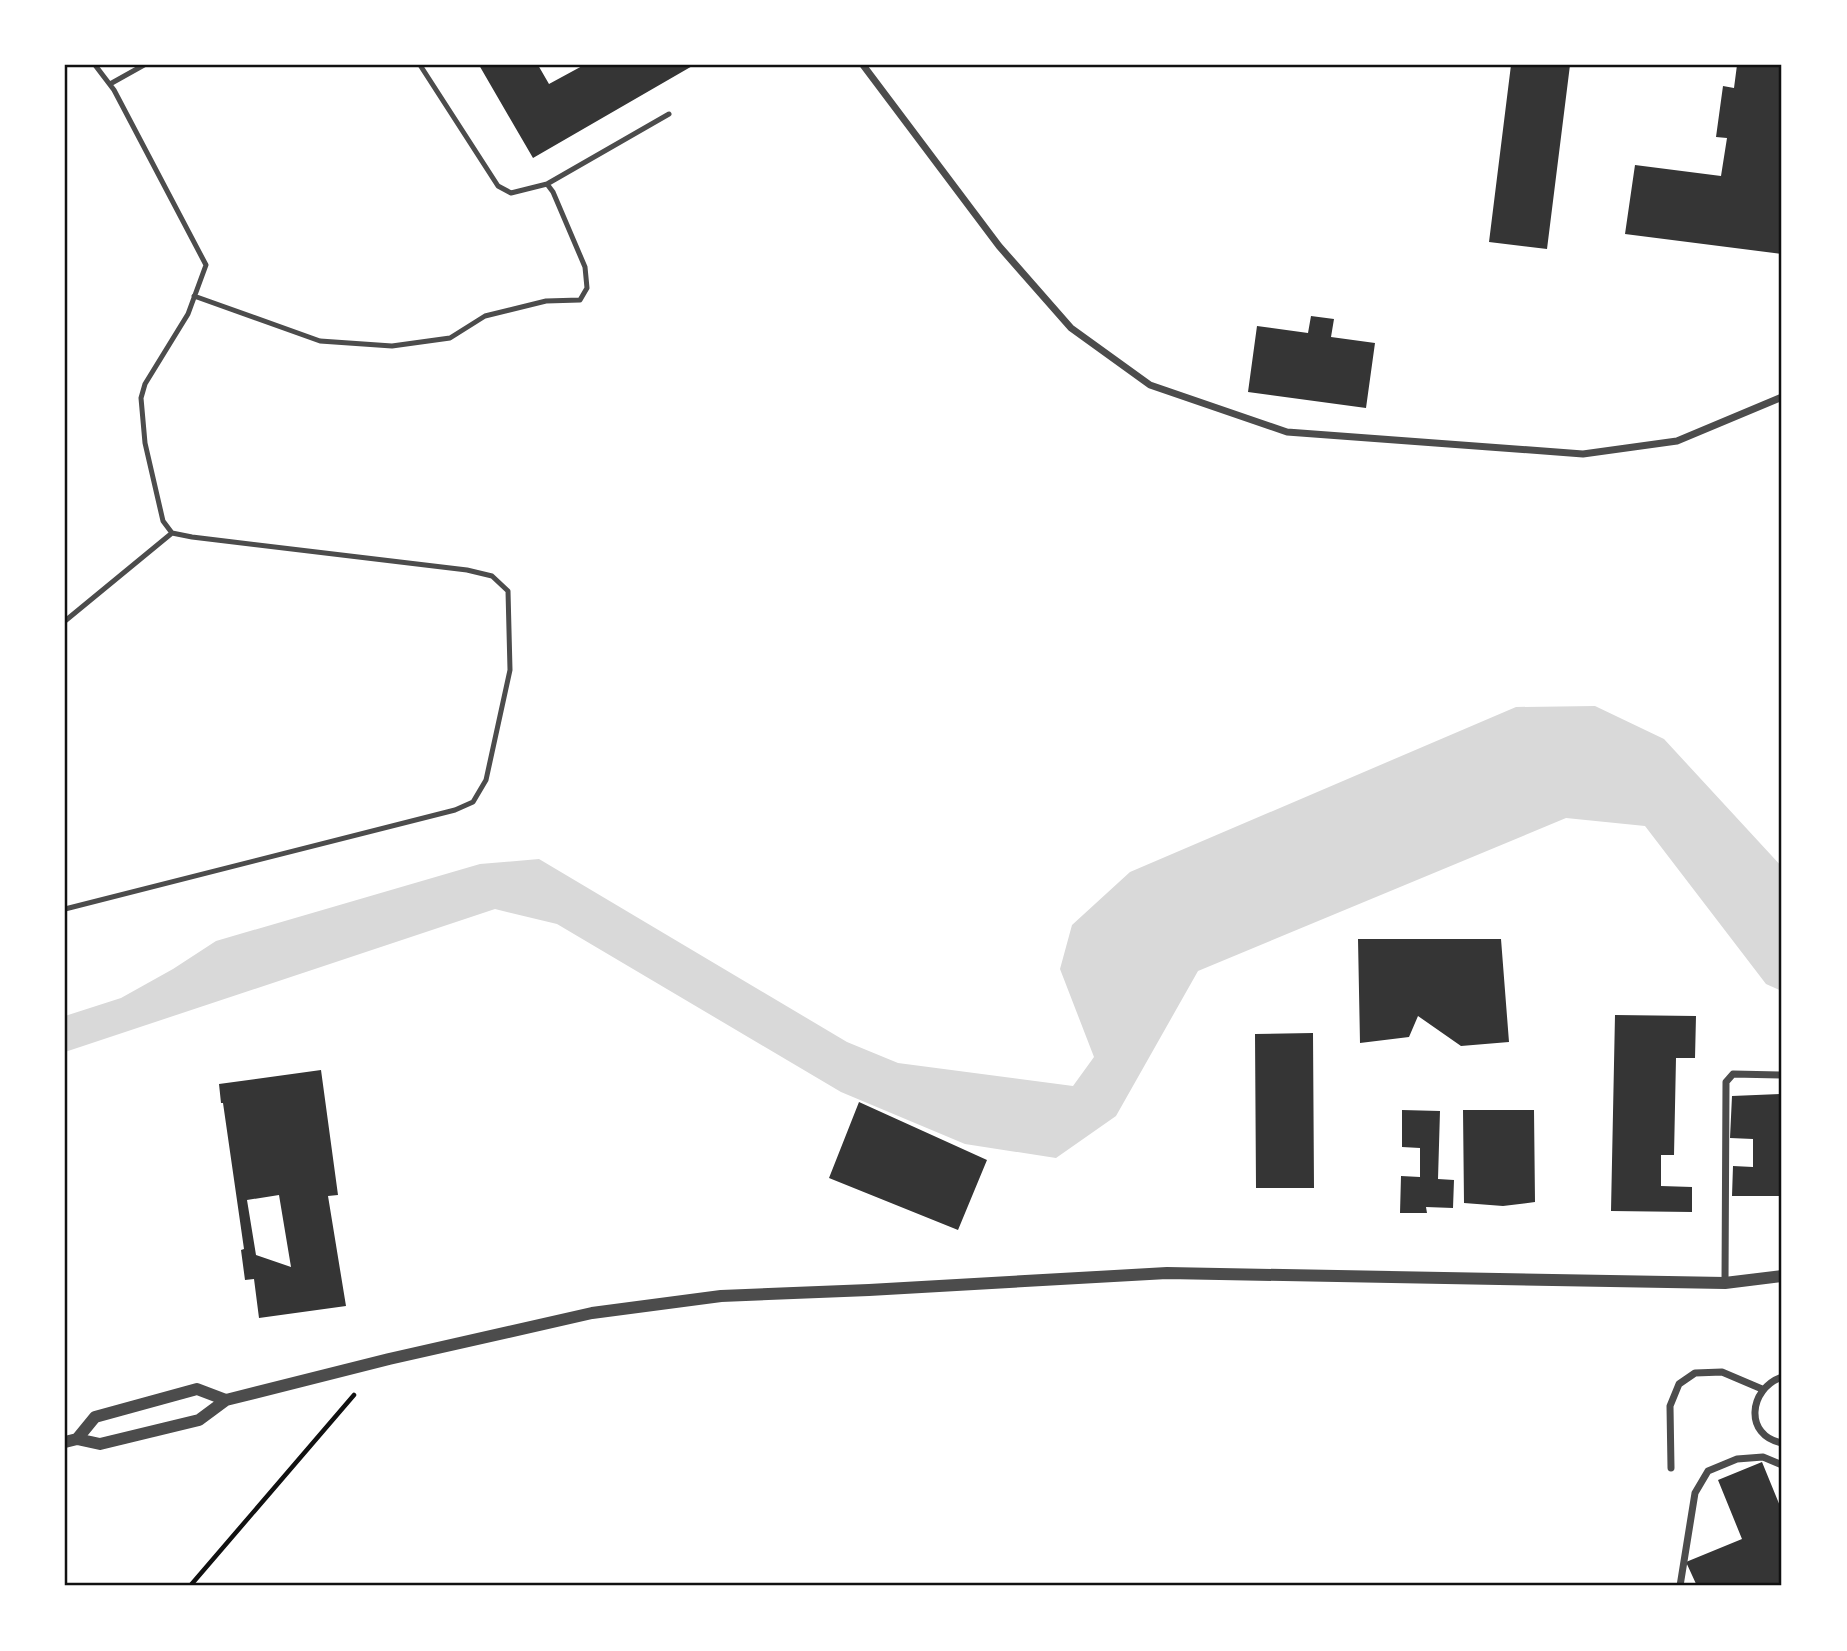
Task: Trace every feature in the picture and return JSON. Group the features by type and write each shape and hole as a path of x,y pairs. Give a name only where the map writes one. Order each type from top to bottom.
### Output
{"street":[{"path":"863,65 999,246 1071,328 1150,385 1287,432 1583,454 1677,441 1782,397"},
{"path":"1725,1283 1726,1082 1733,1074 1782,1075"},
{"path":"71,1441 100,1444 200,1420 226,1400 389,1359 592,1313 721,1296 1167,1273 1725,1283 1782,1276"},
{"path":"1671,1468 1670,1406 1679,1384 1695,1373 1722,1372 1762,1389"},
{"path":"1782,1377 1762,1389 1754,1409 1756,1420 1768,1438 1782,1443"},
{"path":"71,1441 95,1417 197,1389 226,1400"},
{"path":"1680,1586 1695,1493 1709,1471 1737,1459 1763,1457 1782,1465"}],"lane":[{"path":"65,909 455,810 473,802 486,780 510,670 508,592 492,576 467,570 192,537 172,533 163,521 145,443 141,398 145,384 187,314 206,265 110,84 95,65"},
{"path":"110,84 144,65"},
{"path":"420,65 498,186 511,193 547,184 669,114"},
{"path":"194,296 320,341 392,346 450,338 485,316 546,301 580,300 587,288 585,267 553,192 547,184"},
{"path":"65,621 172,533"}],"path":[{"path":"190,1586 351,1399 389,1359"}],"shaded area":[{"path":"1595,706 1664,739 1782,867 1782,991 1766,984 1645,826 1566,818 1198,971 1116,1116 1056,1158 965,1144 841,1092 557,924 495,909 65,1052 65,1016 121,998 216,941 480,864 539,859 847,1042 898,1063 1073,1086 1094,1057 1060,969 1072,925 1130,872 1516,707"}],"building":[{"path":"479,65 538,65 549,84 584,65 694,65 533,158"},
{"path":"1511,65 1570,65 1547,249 1489,242"},
{"path":"1737,65 1782,65 1782,254 1625,234 1635,165 1721,176 1727,138 1716,137 1723,86 1734,88"},
{"path":"1311,316 1334,319 1331,337 1375,343 1366,408 1248,392 1257,326 1308,333"},
{"path":"1358,939 1501,939 1509,1042 1461,1046 1418,1016 1409,1037 1360,1043"},
{"path":"1615,1015 1696,1016 1695,1058 1676,1058 1674,1155 1661,1155 1661,1186 1692,1187 1692,1212 1611,1211"},
{"path":"1313,1033 1314,1188 1256,1188 1255,1034"},
{"path":"321,1070 338,1195 328,1196 346,1306 259,1318 254,1279 245,1280 241,1250 244,1249 219,1084","holes":["279,1195 291,1267 256,1255 247,1200"]},
{"path":"1782,1094 1782,1196 1732,1196 1733,1166 1753,1167 1753,1139 1730,1138 1732,1096"},
{"path":"859,1102 987,1160 958,1230 829,1178"},
{"path":"1402,1110 1440,1111 1438,1179 1454,1180 1453,1208 1426,1207 1427,1213 1400,1213 1401,1176 1420,1177 1420,1148 1402,1147"},
{"path":"1463,1110 1534,1110 1535,1202 1503,1206 1464,1203"},
{"path":"1762,1462 1782,1511 1782,1586 1697,1586 1686,1562 1742,1539 1718,1480"}]}
